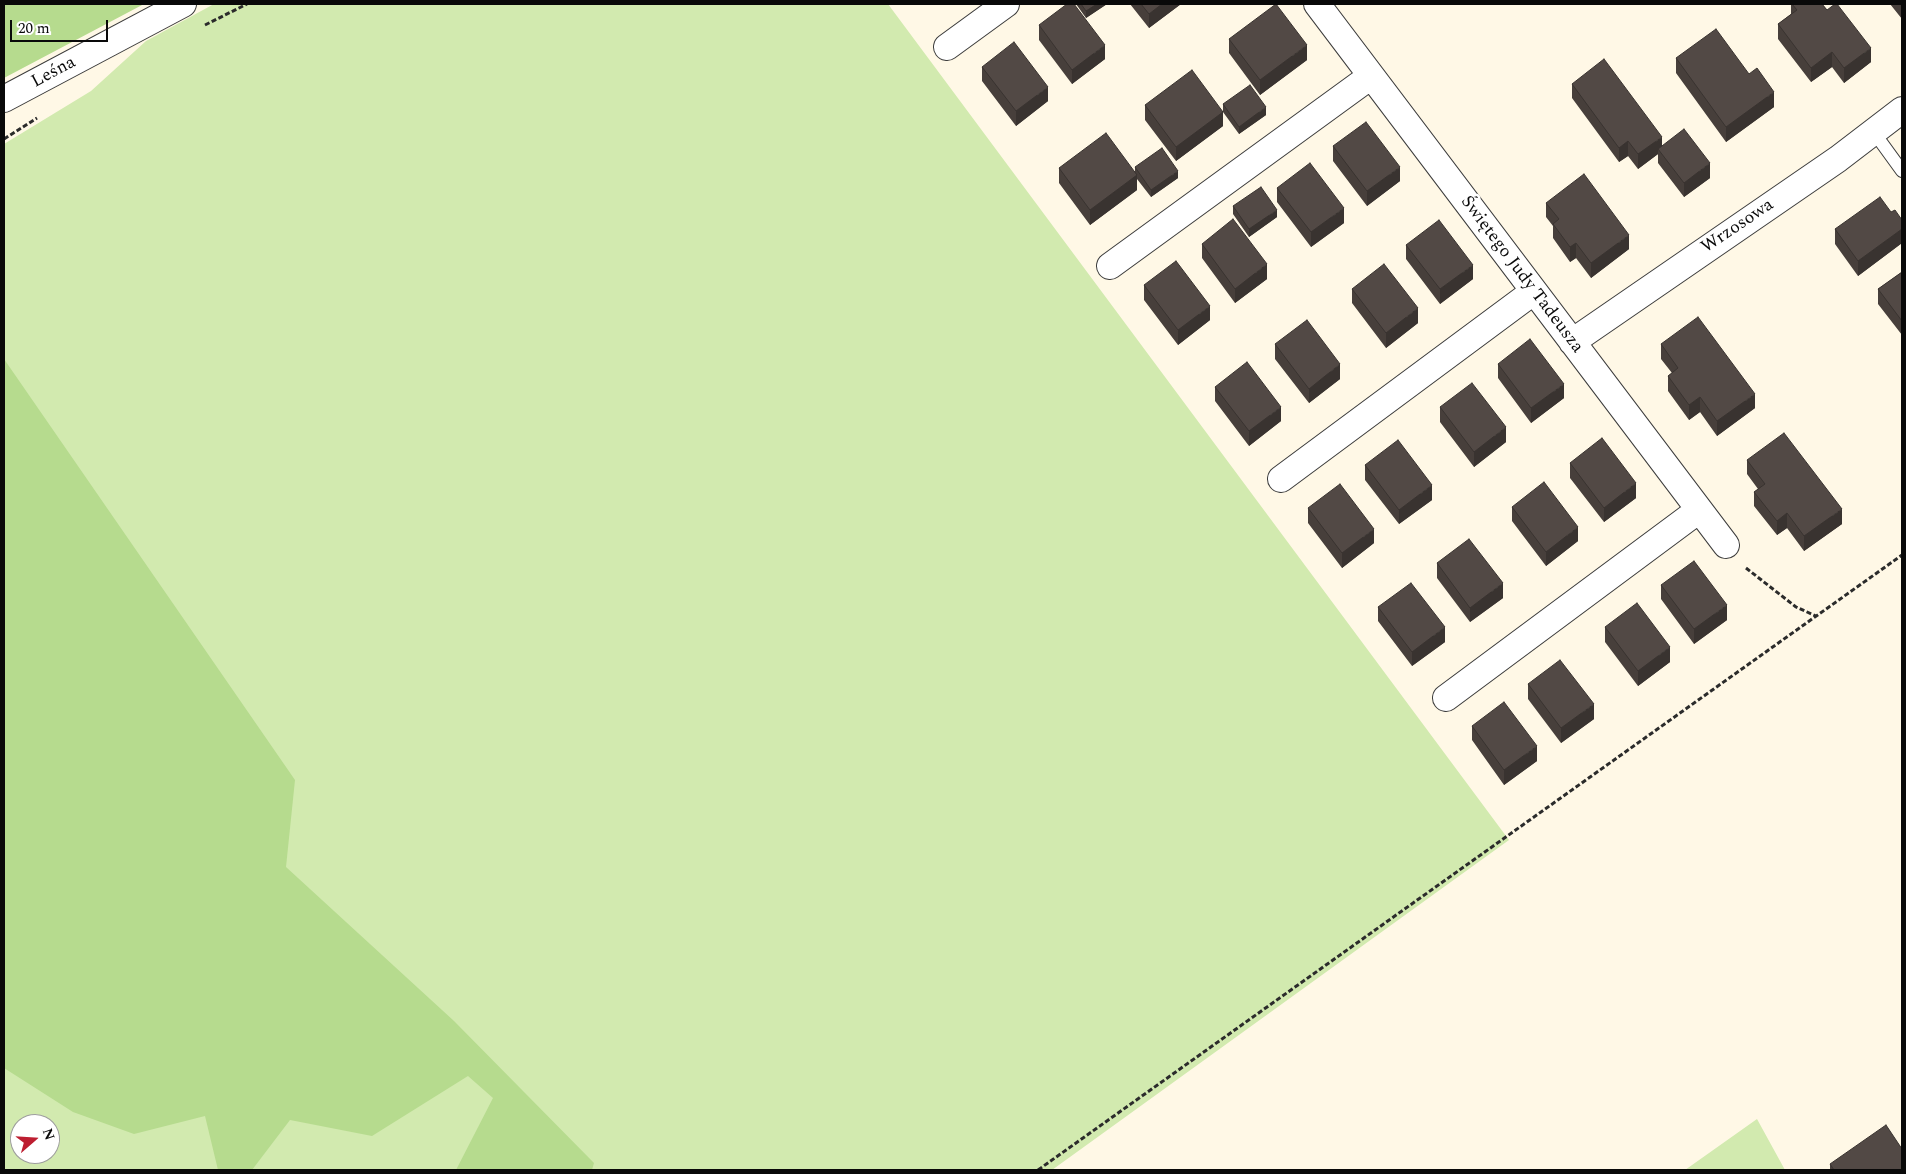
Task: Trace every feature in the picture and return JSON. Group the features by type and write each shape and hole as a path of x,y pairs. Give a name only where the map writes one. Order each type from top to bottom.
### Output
{"street":[{"name":"Leśna","path":"4,99 183,4"},
{"path":"947,47 1006,4"},
{"name":"Świętego Judy Tadeusza","path":"1317,4 1726,545"},
{"path":"1110,266 1371,76"},
{"name":"Wrzosowa","path":"1572,342 1838,159 1902,110"},
{"path":"1281,479 1533,292"},
{"path":"1446,698 1699,510"}],"lane":[{"path":"1873,132 1902,171"}],"path":[{"path":"1726,545 1752,575 1796,607 1817,616"},
{"path":"1038,1170 1902,555"}],"green space":[{"path":"4,4 144,4 4,78"},
{"path":"214,4 888,4 1509,840 1052,1170 4,1170 4,144 91,91 146,41"},
{"path":"4,359 295,780 286,867 454,1021 594,1163 592,1170 456,1170 493,1098 468,1076 372,1136 290,1120 252,1170 218,1170 205,1116 134,1134 73,1112 4,1068"},
{"path":"1757,1119 1785,1170 1685,1170"}],"building":[{"path":"1067,4 1074,4 1105,45 1072,70 1039,25"},
{"path":"1081,4 1097,4 1086,11"},
{"path":"1141,4 1162,4 1149,14"},
{"path":"1276,4 1307,45 1260,80 1229,39"},
{"path":"1792,4 1822,4 1827,10 1837,4 1871,48 1844,68 1832,52 1811,68 1778,24 1797,10"},
{"path":"1716,29 1749,74 1757,68 1774,92 1726,127 1676,58"},
{"path":"1014,42 1048,87 1016,111 982,67"},
{"path":"1604,59 1662,137 1638,154 1628,141 1619,148 1572,84"},
{"path":"1192,70 1223,112 1176,147 1145,105"},
{"path":"1250,85 1266,107 1239,127 1223,104"},
{"path":"1366,122 1400,167 1367,191 1333,146"},
{"path":"1684,129 1710,163 1684,183 1658,149"},
{"path":"1106,133 1137,175 1090,210 1059,168"},
{"path":"1162,148 1178,171 1151,190 1135,167"},
{"path":"1310,163 1344,208 1311,232 1277,188"},
{"path":"1584,174 1629,235 1591,263 1576,243 1570,247 1553,224 1559,219 1546,203"},
{"path":"1261,187 1277,210 1249,229 1233,206"},
{"path":"1880,197 1891,212 1895,210 1902,220 1902,229 1858,261 1835,229"},
{"path":"1233,219 1267,264 1235,289 1202,244"},
{"path":"1439,220 1473,265 1440,289 1406,245"},
{"path":"1176,261 1210,306 1178,330 1144,285"},
{"path":"1384,264 1418,308 1386,333 1352,289"},
{"path":"1902,272 1902,321 1878,289"},
{"path":"1698,317 1755,394 1717,421 1700,397 1689,405 1668,376 1678,368 1661,344"},
{"path":"1307,320 1340,364 1309,389 1275,344"},
{"path":"1530,339 1564,384 1531,408 1498,364"},
{"path":"1247,362 1281,407 1249,431 1215,387"},
{"path":"1472,383 1506,427 1474,452 1440,407"},
{"path":"1784,433 1842,509 1804,536 1787,513 1777,521 1754,492 1765,484 1747,460"},
{"path":"1602,438 1636,483 1604,508 1570,463"},
{"path":"1398,440 1432,485 1399,510 1365,465"},
{"path":"1544,482 1578,527 1546,552 1512,507"},
{"path":"1340,484 1374,529 1342,553 1308,508"},
{"path":"1469,539 1503,583 1470,608 1437,563"},
{"path":"1694,561 1727,605 1694,629 1661,585"},
{"path":"1411,583 1445,627 1412,652 1378,607"},
{"path":"1637,603 1670,647 1638,671 1605,627"},
{"path":"1560,660 1594,704 1561,728 1528,684"},
{"path":"1504,702 1537,746 1504,770 1472,726"},
{"path":"1886,1125 1902,1149 1902,1170 1834,1170 1830,1164"}]}
